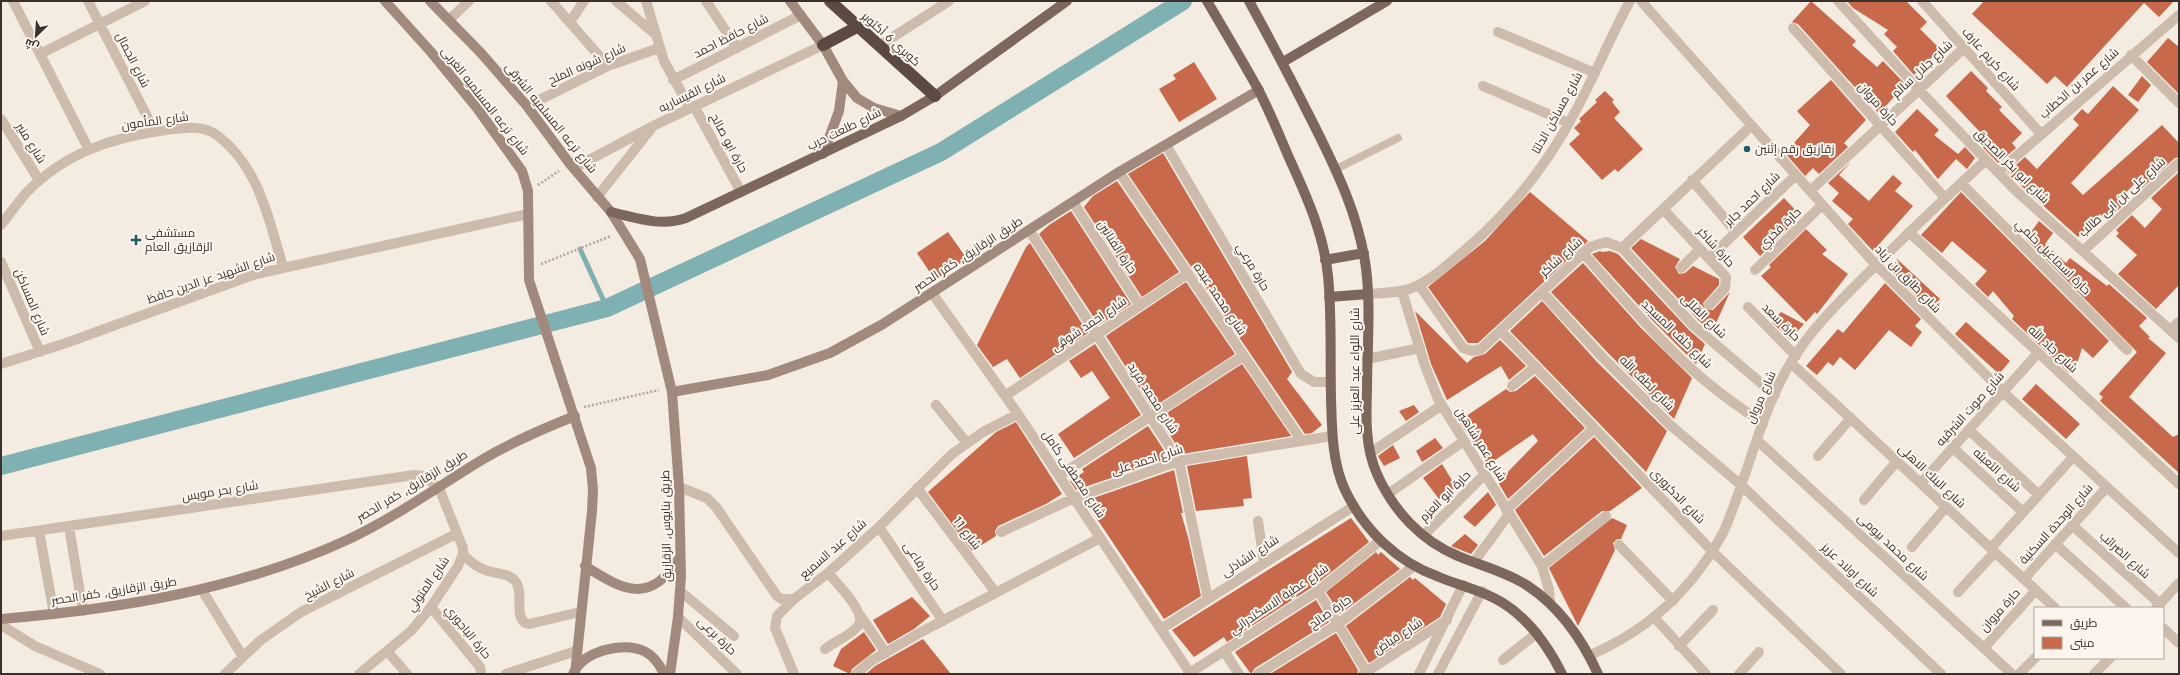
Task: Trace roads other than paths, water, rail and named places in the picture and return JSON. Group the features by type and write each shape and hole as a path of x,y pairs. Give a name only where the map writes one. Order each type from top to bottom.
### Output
{"highway":[{"name":"كوبري 6 أكتوبر","path":"830,1 935,96"},
{"path":"823,45 857,27"}],"main road":[{"name":"شارع ترعه المسلميه الغربى","path":"385,1 431,52 477,108 522,171 528,192 529,280 573,408"},
{"name":"شارع ترعه المسلميه الشرقى","path":"430,1 527,106 572,166 611,212 624,231 640,259 670,376"},
{"path":"790,1 823,45 843,81 865,104 901,116"},
{"name":"شارع اللواء عبد العزيز على","path":"1207,1 1259,90 1309,202 1325,260 1329,297 1332,436 1337,469 1354,506 1380,541 1414,566 1438,577 1482,591 1503,602 1522,616 1552,653 1562,674"},
{"name":"شارع اللواء عبد العزيز على","path":"1250,1 1283,62 1336,170 1348,196 1358,224 1364,253 1368,294 1366,433 1376,473 1399,512 1435,544 1474,562 1510,576 1528,586 1550,602 1566,620 1590,655 1598,674"},
{"path":"1283,62 1387,1"},
{"name":"شارع طلعت حرب","path":"611,212 647,221 666,223 686,218 824,154 901,116 935,96 1063,2"},
{"path":"824,154 839,111 843,81"},
{"name":"طريق الزقازيق, كفر الحصر","path":"672,389 768,375 799,366 860,338 1119,172 1259,90"},
{"path":"1325,260 1364,253"},
{"path":"1329,297 1368,294"},
{"name":"طريق بنايوس, الزقازيق","path":"670,376 679,487 680,557 678,617 670,674"},
{"path":"573,408 591,468 593,490 574,673"},
{"name":"طريق الزقازيق, كفر الحصر","path":"1,618 82,611 202,590 251,577 300,560 347,540 393,516 481,460 573,408"},
{"path":"585,566 617,586 632,589 648,588 664,579 680,557"},
{"path":"574,673 589,657 607,649 627,647 644,651 660,664 664,674"}],"street":[{"path":"13,1 88,148"},
{"name":"شارع الجمال","path":"88,1 155,132"},
{"path":"40,54 145,1"},
{"path":"449,20 469,1"},
{"path":"551,1 608,66"},
{"path":"570,22 584,1"},
{"path":"616,1 655,34"},
{"name":"حارة ابو صالح","path":"646,1 659,48 673,80 692,107 741,192"},
{"path":"706,1 737,48"},
{"path":"879,46 950,1"},
{"name":"شارع طارق بن زياد","path":"1641,1 1876,265 2003,392 2179,553"},
{"name":"شارع ابو بكر الصديق","path":"1838,1 1919,90 1998,172 2179,338"},
{"name":"شارع كريم عارف","path":"1922,1 2041,134"},
{"name":"شارع مساكن الدلتا","path":"1368,294 1402,291 1419,285 1451,262 1481,237 1508,208 1534,178 1569,123 1628,2"},
{"name":"شارع حافظ احمد","path":"673,80 801,15"},
{"name":"شارع عمر بن الخطاب","path":"1998,172 2131,55 2179,15"},
{"name":"حارة مروان","path":"1793,28 1945,198"},
{"path":"1498,32 1595,72"},
{"name":"شارع القيساريه","path":"572,166 823,45"},
{"name":"شارع شونه الملح","path":"527,106 608,66 659,48"},
{"name":"شارع جلال سالم","path":"1810,191 1964,48"},
{"path":"2131,55 2179,103"},
{"path":"1483,86 1569,123"},
{"name":"شارع منير","path":"1,119 39,180"},
{"path":"597,197 653,126"},
{"path":"1622,248 1692,180 1751,126"},
{"name":"شارع المأمون","path":"2,222 39,180 71,157 88,148 110,140 155,132 199,128 217,135 227,144 256,182 283,267"},
{"name":"حارة مرعي","path":"1166,145 1301,374 1314,382 1331,382"},
{"name":"شارع مروان","path":"1590,655 1629,636 1673,601 1694,577 1713,552 1732,514 1774,395 1793,359 1825,315 1909,232 1986,160"},
{"name":"شارع على بن ابى طالب","path":"2083,251 2179,163"},
{"name":"شارع محمد عبده","path":"1119,172 1301,440"},
{"name":"شارع احمد جابر","path":"1709,258 1796,175"},
{"path":"1692,180 1736,232"},
{"name":"حارة اسماعيل حلمي","path":"1961,184 2127,350"},
{"name":"حارة الفنانين","path":"1073,202 1140,306"},
{"name":"حارة فخري","path":"1755,270 1822,205"},
{"name":"حارة شاكر","path":"1663,208 1724,274 1727,281 1725,288 1708,305"},
{"name":"شارع الشهيد عز الدين حافظ","path":"1,364 40,352 229,283 283,267 528,214"},
{"name":"شارع محمد فريد","path":"1029,230 1179,461 1208,599"},
{"name":"شارع جاد الله","path":"1909,232 2179,484"},
{"name":"شارع شاكر","path":"1419,285 1463,348 1472,351 1481,349 1583,253 1600,242 1611,242 1622,248"},
{"name":"شارع القللى","path":"1622,248 1694,326 1774,395"},
{"path":"1681,268 1700,249"},
{"name":"شارع خلف المسجد","path":"1583,253 1625,301 1668,345 1714,388 1763,424"},
{"name":"شارع المساكن","path":"1,262 40,352"},
{"name":"شارع احمد شوقى","path":"1005,396 1188,274"},
{"name":"شارع عمر شاهين","path":"1402,291 1431,382 1442,405 1484,475 1542,566 1549,590 1550,602"},
{"name":"شارع لطف الله","path":"1542,292 1636,391 1704,455 1741,485"},
{"name":"شارع مصطفى كامل","path":"932,293 1018,414 1189,673"},
{"name":"حارة سعد","path":"1748,307 1793,359"},
{"path":"2170,330 2179,322"},
{"name":"شارع الدكرورى","path":"1501,331 1713,552 1841,674"},
{"path":"1367,359 1420,348"},
{"name":"شارع صوت الشرقيه","path":"1920,483 2038,353"},
{"path":"1059,476 1243,356"},
{"name":"شارع البنك الاهلى","path":"1793,359 1851,418 2054,607"},
{"path":"1512,386 1535,367"},
{"path":"936,405 966,443"},
{"path":"1370,453 1442,405"},
{"name":"شارع عبد السميع","path":"794,674 775,628 778,616 794,598 828,573 879,527 917,488 966,443 1018,414"},
{"path":"1818,456 1851,418"},
{"path":"1474,562 1508,512 1594,428"},
{"path":"1969,430 2039,495"},
{"name":"شارع احمد على","path":"1001,532 1074,498 1179,461 1332,436"},
{"name":"شارع محمد بيومى","path":"1757,440 2012,674"},
{"path":"1388,494 1464,441"},
{"name":"شارع التعبئه","path":"1952,448 2024,512"},
{"path":"1958,592 2024,512 2073,457"},
{"path":"1864,500 1897,461"},
{"name":"شارع بحر مويس","path":"1,536 414,475 424,476 439,488"},
{"name":"حارة ابو العزم","path":"1424,535 1484,475"},
{"name":"شارع اولاد عزيز","path":"1741,485 1941,674"},
{"path":"679,487 707,498 716,507 777,596 782,599 794,598"},
{"name":"شارع الوحدة السكنية","path":"2024,579 2107,487"},
{"name":"شارع المتولي","path":"359,674 388,652 411,631 431,607 458,566 463,548 456,534 439,488"},
{"name":"شارع 11","path":"917,488 996,593"},
{"name":"شارع الشاذلى","path":"1161,629 1354,506"},
{"path":"1912,547 1946,507"},
{"path":"1542,566 1606,516"},
{"path":"1258,521 1264,563"},
{"name":"شارع الضرائب","path":"2072,525 2158,606"},
{"path":"69,527 82,611"},
{"name":"حارة رفاعى","path":"879,527 943,621"},
{"path":"39,531 54,614"},
{"name":"شارع الشيخ","path":"225,674 261,640 301,612 456,534"},
{"path":"856,674 871,661 1100,538"},
{"name":"شارع عطية الاسكندراني","path":"1189,673 1318,591 1380,541"},
{"path":"2055,544 2125,607"},
{"path":"1619,545 1673,601"},
{"path":"462,554 478,567 506,574 512,578 519,590 521,617 525,623 529,624 580,612"},
{"name":"حارة صالح","path":"1258,674 1338,624 1414,566"},
{"path":"828,573 860,615 886,653"},
{"path":"2158,606 2179,583"},
{"path":"1419,674 1464,585"},
{"path":"202,590 243,657"},
{"name":"حارة مروان","path":"1984,648 2036,590"},
{"path":"680,591 734,636"},
{"path":"1318,591 1366,673"},
{"path":"1438,674 1482,591"},
{"name":"حارة الباجوري","path":"431,607 480,667 481,674"},
{"path":"1679,646 1713,610"},
{"path":"825,649 857,628 860,615"},
{"name":"حارة برعى","path":"678,617 737,674"},
{"path":"1654,617 1706,674"},
{"name":"شارع فياض","path":"1366,673 1447,620"},
{"path":"1,625 35,646 100,674"},
{"path":"2164,629 2179,643"},
{"path":"1503,660 1537,633"},
{"path":"506,674 576,651"},
{"path":"1224,651 1240,674"},
{"path":"388,652 407,674"},
{"path":"1739,674 1760,652"},
{"path":"2019,674 2034,659"},
{"path":"2094,674 2109,659"}],"lane":[{"path":"1336,170 1398,138"}],"waterway":[{"path":"1,466 607,308 941,152 1183,1"},
{"path":"580,249 607,308"}],"place":[{"name":"زقازيق رقم إثنين","path":"1747,149"},
{"name":"مستشفى الزقازيق العام","path":"136,240"}]}
